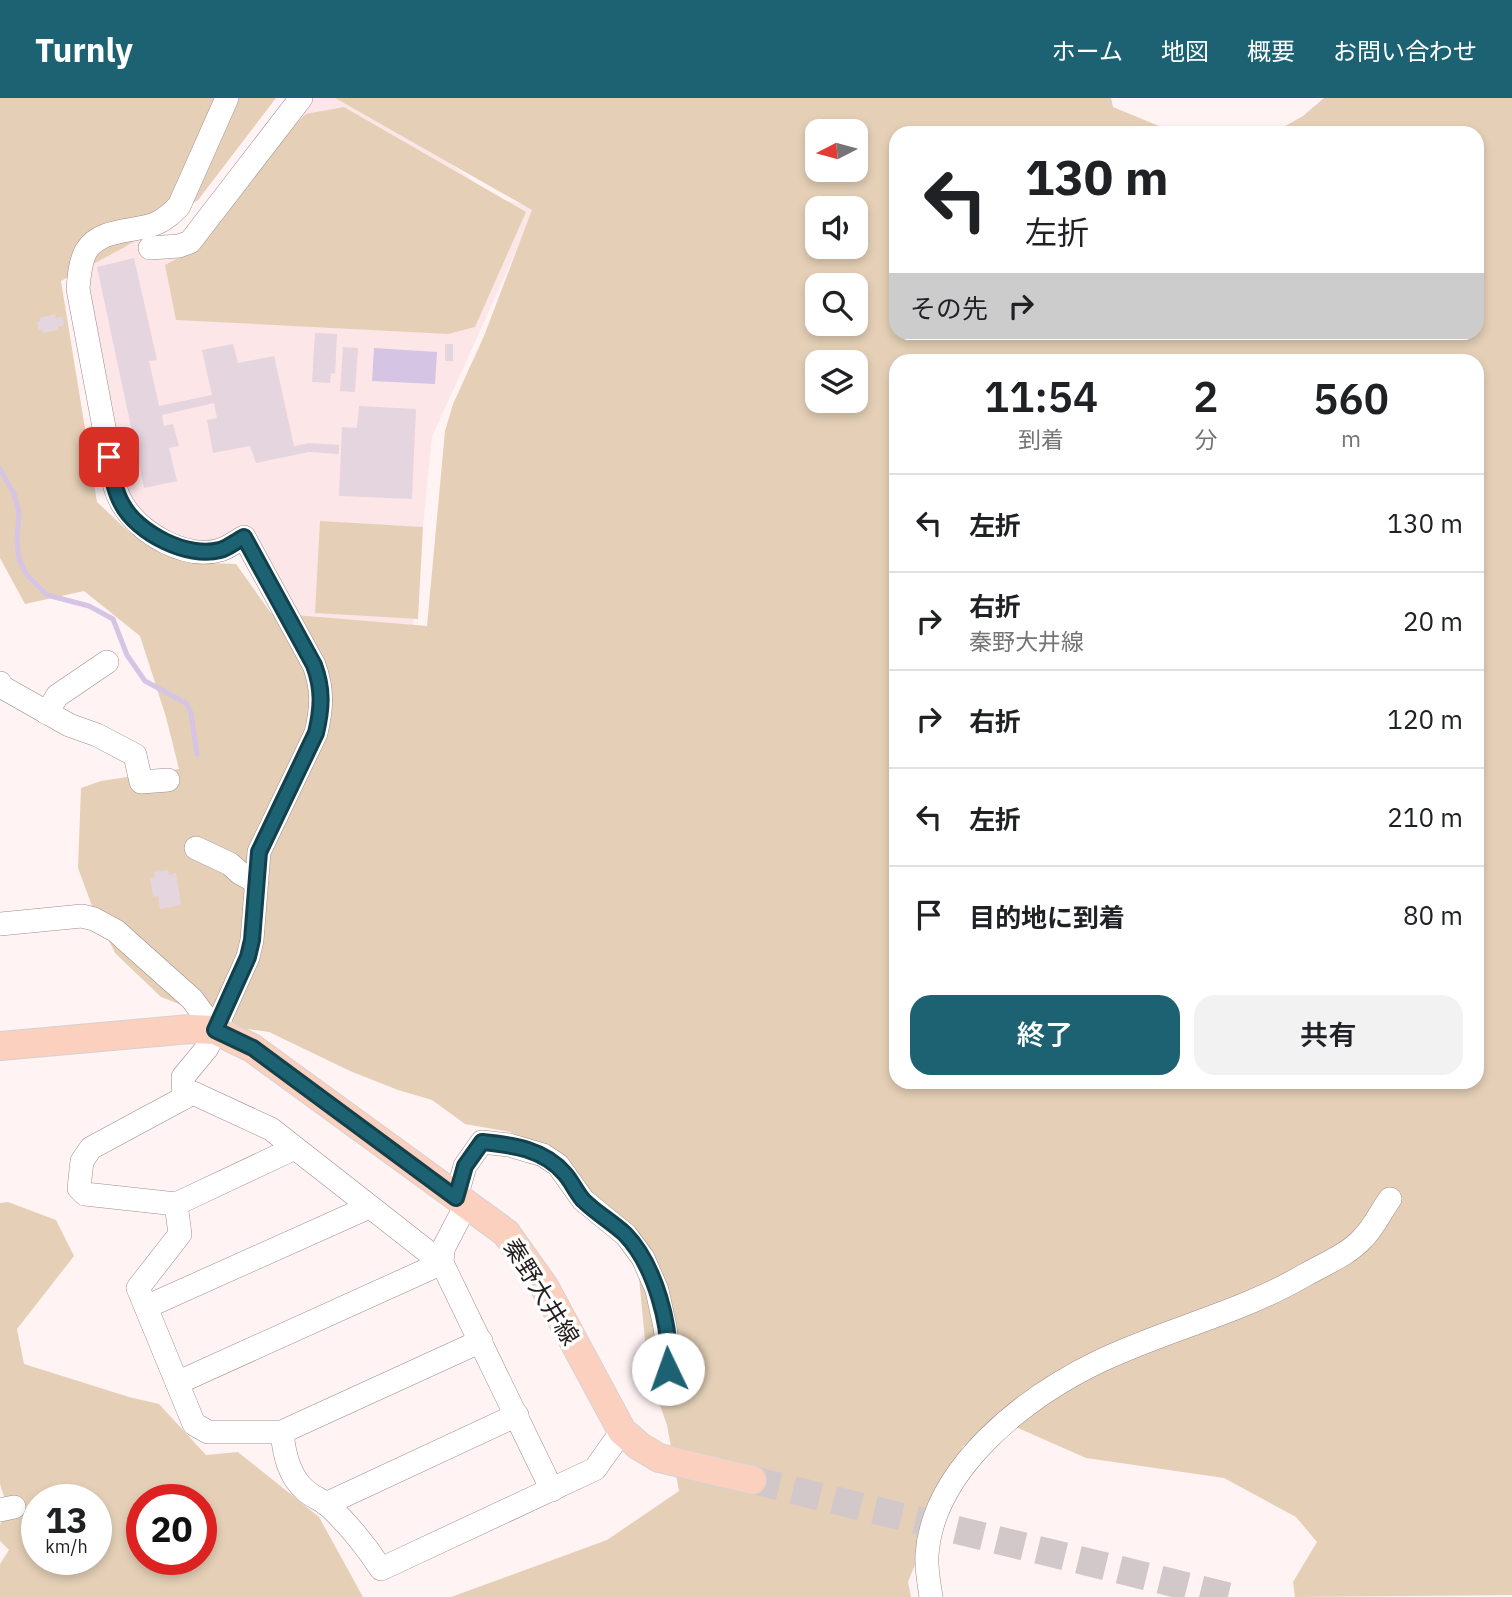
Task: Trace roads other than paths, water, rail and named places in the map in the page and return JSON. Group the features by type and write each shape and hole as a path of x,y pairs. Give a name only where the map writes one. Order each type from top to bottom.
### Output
{"main road":[{"name":"秦野大井線","path":"0,1046 190,1029 215,1030 253,1048 506,1233 545,1288 622,1431 639,1447 659,1458 752,1480"}],"street":[{"path":"149,245 179,206 227,98"},
{"path":"184,1098 183,1077 207,1048 248,957 252,940 259,852 316,733 321,708 320,681 314,665 244,537 221,550 184,550 162,540 136,522 122,504 111,471 78,289 81,266 87,250 100,238 115,232 149,245 179,246 190,242 301,98"},
{"path":"47,713 57,696 107,662"},
{"path":"1,686 69,725 97,735 135,755 141,782 169,780"},
{"path":"195,848 230,864 256,882"},
{"path":"0,924 82,916 94,919 116,931 192,999 215,1030"},
{"path":"295,1148 176,1204 85,1194 79,1188 82,1161 91,1148 193,1093 271,1129 442,1263 552,1490"},
{"path":"442,1263 443,1249 461,1201 465,1166 482,1142 543,1155 558,1165 583,1200 626,1235 643,1258 657,1290 662,1310 670,1374"},
{"path":"931,1597 927,1556 931,1529 941,1501 954,1478 977,1449 1018,1413 1065,1378 1102,1360 1279,1290 1335,1259 1363,1238 1390,1199"},
{"path":"176,1204 180,1234 138,1287 194,1424 208,1432 282,1433 481,1341"},
{"path":"146,1307 369,1207"},
{"path":"177,1383 442,1263"},
{"path":"326,1504 517,1415"},
{"path":"282,1433 284,1455 295,1477 306,1491 326,1504 366,1546 381,1569 596,1469 622,1431"}],"waterway":[{"path":"0,469 14,494 19,512 19,559 26,574 47,595 89,606 113,619 127,655 145,681 186,703 191,713 197,754"}],"tunnel":[{"path":"752,1480 1231,1597"}]}
